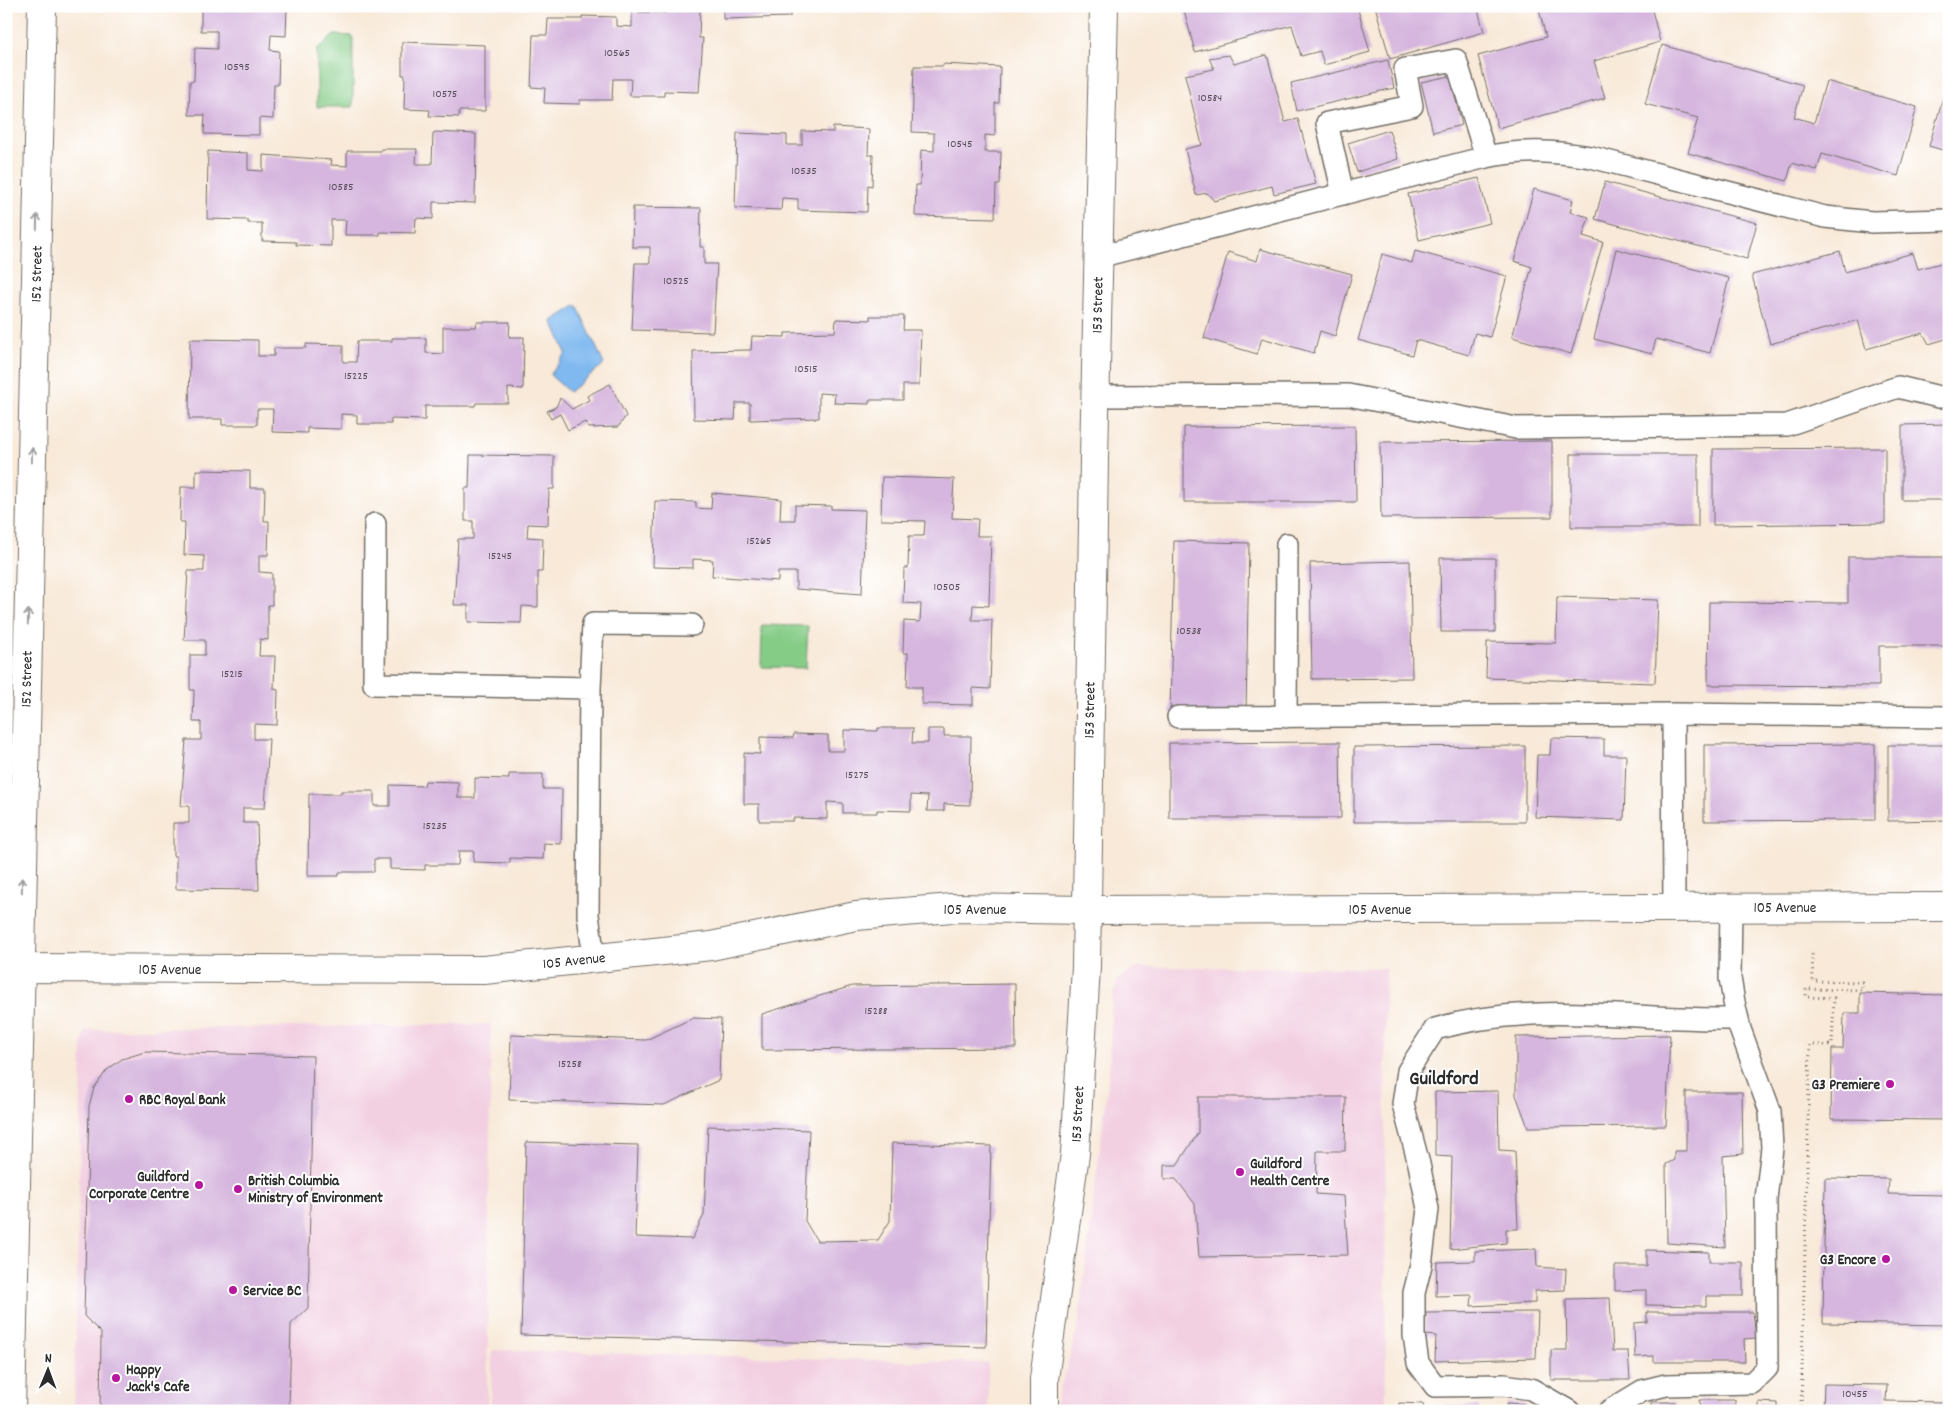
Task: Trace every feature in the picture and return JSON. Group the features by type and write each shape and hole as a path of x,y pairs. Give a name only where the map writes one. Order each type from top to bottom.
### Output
{"street":[{"name":"152 Street","path":"11,1411 13,968 42,6"},
{"name":"153 Street","path":"1044,1411 1044,1379 1074,1154 1086,967 1104,6"},
{"name":"105 Avenue","path":"13,968 484,970 711,946 856,916 952,908 1086,910 1949,907"}],"lane":[{"path":"1343,194 1327,123 1412,106 1405,69 1456,60 1486,157"},
{"path":"1098,257 1486,157 1523,150 1556,151 1591,157 1825,217 1872,222 1949,220"},
{"path":"1096,396 1348,395 1516,428 1787,425 1898,388 1939,397 1949,396"},
{"path":"375,524 374,684 590,688"},
{"path":"1286,717 1287,544"},
{"path":"594,958 588,915 590,688 593,624 692,625"},
{"path":"1673,714 1674,908"},
{"path":"1178,717 1673,714 1949,717"},
{"path":"1609,1411 1642,1391 1666,1384 1752,1383 1767,1368 1766,1199 1772,1148 1770,1111 1738,1019 1730,978 1731,907"},
{"path":"1569,1411 1530,1389 1504,1385 1435,1386 1418,1363 1414,1335 1414,1293 1421,1265 1428,1209 1404,1104 1408,1071 1436,1029 1461,1021 1528,1012 1689,1020 1738,1019"}],"path":[{"path":"1801,1411 1810,1045 1832,1045 1834,998 1806,997 1806,989 1862,990 1862,982 1813,981 1812,951"}],"shaded area":[{"path":"1138,967 1385,968 1386,1411 1056,1411 1056,1403 1078,1327 1109,1073 1112,1000 1118,979"},
{"path":"491,1024 487,1411 74,1411 82,1046 85,1030"},
{"path":"492,1350 988,1363 988,1411 491,1411"}],"green space":[{"path":"334,35 353,36 353,107 317,107 317,50"},
{"path":"762,625 808,626 806,668 761,667"}],"water":[{"path":"577,305 604,364 569,392 550,375 566,353 552,321"}],"building":[{"path":"201,6 287,6 286,36 271,35 270,50 279,51 278,85 274,85 273,119 259,118 259,135 204,134 205,115 189,115 190,81 194,81 195,48 217,49 217,31 201,31"},
{"path":"723,6 790,6 790,17 723,19"},
{"path":"1183,6 1357,6 1370,52 1324,65 1320,51 1301,56 1292,25 1195,52"},
{"path":"1375,6 1477,6 1484,32 1390,59"},
{"path":"1538,6 1651,6 1660,42 1594,61 1605,98 1498,128 1478,56 1546,37"},
{"path":"665,9 700,10 699,38 703,38 699,92 664,91 664,96 630,96 631,79 613,79 612,100 580,100 580,104 544,103 545,88 531,87 533,35 547,35 548,19 582,19 582,16 616,17 616,26 632,27 632,12 665,13"},
{"path":"402,42 485,45 485,111 459,111 459,117 429,116 430,110 404,109 405,75 402,75"},
{"path":"1662,45 1803,85 1794,117 1814,123 1826,81 1917,107 1898,176 1822,154 1817,170 1792,163 1787,181 1688,153 1698,118 1645,104"},
{"path":"1229,55 1234,64 1267,55 1285,122 1298,119 1316,184 1274,194 1272,186 1214,201 1207,193 1196,195 1185,149 1202,145 1185,75 1214,69 1209,58"},
{"path":"1388,60 1394,88 1297,111 1291,83"},
{"path":"943,64 1000,67 999,103 995,103 995,136 985,135 985,152 1001,152 1000,185 996,185 995,218 915,216 916,185 920,185 921,150 934,151 934,133 912,132 914,66 943,66"},
{"path":"1450,76 1462,125 1433,132 1421,82"},
{"path":"1949,81 1949,152 1929,146"},
{"path":"833,127 869,129 868,155 873,155 872,186 868,185 867,212 798,210 798,199 782,198 781,210 735,208 737,133 787,135 787,145 802,145 802,131 833,132"},
{"path":"1389,130 1398,159 1357,172 1348,143"},
{"path":"433,133 476,134 475,203 433,202 433,219 416,218 415,233 380,232 380,235 345,235 346,220 331,220 331,246 296,245 296,242 262,241 262,223 248,223 248,220 207,219 208,151 248,153 248,170 263,171 263,155 332,160 331,165 347,166 347,151 381,151 381,149 417,149 416,164 432,164"},
{"path":"1479,178 1490,223 1419,240 1408,194"},
{"path":"1605,182 1757,223 1747,259 1595,219"},
{"path":"1534,189 1573,200 1570,212 1589,217 1583,236 1603,242 1571,354 1512,337 1532,267 1514,261"},
{"path":"633,207 701,208 700,247 704,247 704,264 717,264 713,332 632,330 635,263 650,263 650,247 632,247"},
{"path":"1260,249 1352,274 1335,336 1320,331 1314,353 1262,338 1257,354 1204,338 1228,252 1257,261"},
{"path":"1616,249 1729,278 1710,353 1656,339 1652,354 1594,339"},
{"path":"1415,251 1507,276 1490,337 1475,333 1469,355 1416,340 1412,355 1358,340 1382,254 1412,263"},
{"path":"1840,251 1845,272 1913,253 1918,269 1949,261 1949,338 1929,344 1923,333 1866,349 1858,320 1770,344 1752,275"},
{"path":"870,316 904,316 903,330 921,330 919,385 903,385 903,400 869,400 869,404 834,403 835,394 819,393 819,418 750,420 750,403 736,403 735,420 694,419 693,351 751,350 752,336 785,337 785,333 835,332 836,319 870,320"},
{"path":"477,322 510,322 509,337 524,337 523,389 508,388 508,403 476,403 475,406 425,406 425,420 391,419 391,424 357,424 357,415 341,414 341,429 307,428 307,433 272,432 273,409 257,409 257,425 222,425 222,419 189,419 190,339 258,340 258,356 274,356 274,348 306,348 306,344 343,345 343,362 356,362 357,341 392,341 392,338 426,338 426,353 443,354 443,327 476,327"},
{"path":"610,384 626,416 618,427 589,428 585,422 568,430 560,414 551,419 547,411 556,407 560,398 572,409 589,400 587,396"},
{"path":"1949,424 1949,500 1902,500 1902,425"},
{"path":"1355,426 1356,502 1184,502 1184,427"},
{"path":"1552,441 1552,517 1381,518 1380,442"},
{"path":"1885,448 1885,523 1713,525 1713,449"},
{"path":"1571,454 1698,454 1698,527 1571,527"},
{"path":"470,455 554,456 554,489 549,489 548,525 528,524 527,537 543,538 542,572 538,572 538,607 522,606 521,623 468,622 468,605 454,605 458,539 473,539 473,521 465,521 465,488 469,488"},
{"path":"196,470 250,471 250,488 265,488 264,521 269,521 268,555 259,555 259,572 272,573 272,605 268,605 268,640 260,639 259,656 275,656 274,689 278,690 277,725 254,724 254,739 269,739 265,808 243,808 243,823 257,823 259,890 176,889 173,823 189,823 189,806 181,806 186,740 201,740 201,722 193,722 194,690 190,690 190,655 205,655 205,640 184,640 188,571 204,571 204,556 184,555 185,522 180,522 181,487 196,487"},
{"path":"882,477 954,479 952,518 978,519 977,536 991,536 989,606 973,605 972,620 992,620 990,689 973,688 973,705 922,704 922,687 907,687 908,653 903,653 904,621 920,622 921,604 903,603 904,568 908,568 909,536 924,536 925,521 881,520"},
{"path":"712,493 781,499 780,520 795,520 795,505 831,506 831,509 865,510 862,594 796,589 796,572 778,572 778,581 712,576 713,560 693,559 693,568 653,567 655,501 696,502 696,508 711,509"},
{"path":"1174,541 1249,543 1246,714 1170,713"},
{"path":"1848,557 1949,557 1949,646 1879,646 1879,686 1708,685 1709,602 1848,603"},
{"path":"1440,558 1495,558 1495,632 1441,632"},
{"path":"1410,561 1412,678 1312,679 1310,563"},
{"path":"1557,597 1658,600 1655,683 1486,678 1487,642 1556,643"},
{"path":"878,728 913,728 912,743 928,743 928,729 944,729 944,736 971,736 970,805 944,804 944,811 927,811 928,796 911,795 911,811 877,810 877,813 843,813 843,803 827,802 827,819 793,818 793,821 759,821 759,804 744,804 744,753 760,754 760,737 793,738 794,734 828,735 828,751 844,751 844,730 878,731"},
{"path":"1551,738 1604,739 1604,755 1626,755 1624,820 1535,817 1537,755 1550,755"},
{"path":"1340,742 1341,818 1169,818 1169,743"},
{"path":"1875,744 1875,820 1704,821 1704,745"},
{"path":"1888,745 1949,745 1949,820 1888,821"},
{"path":"1525,746 1525,822 1354,822 1354,747"},
{"path":"509,774 543,774 543,789 562,789 561,844 544,843 543,859 510,858 510,863 473,862 474,851 459,851 458,865 425,865 425,870 390,869 390,859 374,859 374,872 339,872 339,876 308,876 309,794 341,794 341,791 374,791 374,806 390,806 390,785 424,786 425,781 458,782 458,798 475,798 475,778 509,779"},
{"path":"1015,984 1016,1048 762,1050 762,1014 852,986"},
{"name":"G3 Premiere","path":"1860,993 1949,995 1949,1120 1831,1119 1832,1049 1843,1049 1844,1013 1860,1013"},
{"path":"693,1018 721,1019 719,1080 664,1105 509,1100 511,1035 646,1040"},
{"path":"1670,1035 1666,1126 1528,1127 1516,1095 1516,1037"},
{"name":"Guildford Corporate Centre","path":"145,1052 313,1056 308,1308 291,1324 289,1411 100,1411 101,1333 84,1316 89,1106 94,1088 107,1070 122,1059"},
{"path":"1498,1091 1499,1150 1515,1151 1518,1229 1506,1229 1506,1243 1450,1249 1452,1157 1435,1156 1435,1092"},
{"path":"1686,1092 1742,1092 1743,1154 1723,1156 1725,1247 1667,1243 1666,1164 1674,1160 1674,1151 1686,1151"},
{"name":"Guildford Health Centre","path":"1198,1097 1346,1097 1345,1151 1317,1151 1316,1194 1344,1196 1348,1255 1199,1257 1195,1204 1176,1179 1164,1179 1164,1165 1177,1165 1198,1133"},
{"path":"708,1126 809,1130 805,1221 817,1241 878,1240 890,1221 892,1143 991,1146 986,1347 521,1335 526,1142 638,1145 635,1237 692,1239 704,1215"},
{"name":"G3 Encore","path":"1825,1178 1889,1179 1888,1194 1949,1195 1949,1325 1823,1323"},
{"path":"1536,1249 1537,1267 1566,1269 1565,1290 1535,1291 1535,1303 1471,1306 1472,1295 1436,1296 1437,1262 1475,1261 1475,1251"},
{"path":"1646,1250 1709,1252 1709,1262 1743,1262 1743,1296 1706,1296 1706,1306 1646,1305 1646,1290 1615,1291 1615,1266 1646,1266"},
{"path":"1610,1298 1613,1351 1628,1351 1630,1380 1551,1380 1551,1350 1567,1350 1566,1299"},
{"path":"1538,1312 1536,1358 1435,1361 1436,1336 1425,1335 1426,1313"},
{"path":"1647,1312 1753,1312 1756,1338 1744,1339 1745,1362 1654,1362 1654,1356 1635,1357 1634,1323 1647,1322"},
{"path":"1824,1384 1887,1385 1886,1401 1949,1402 1949,1411 1823,1411"},
{"path":"1699,1400 1735,1400 1735,1411 1700,1411"},
{"path":"1651,1402 1675,1402 1675,1411 1651,1411"},
{"path":"1759,1402 1777,1403 1777,1411 1759,1411"},
{"path":"1399,1403 1423,1404 1424,1411 1399,1411"},
{"path":"1507,1403 1525,1404 1525,1411 1507,1411"},
{"path":"1445,1406 1479,1406 1479,1411 1445,1411"}],"place":[{"name":"G3 Premiere","path":"1890,1084"},
{"name":"RBC Royal Bank","path":"129,1099"},
{"name":"Guildford Health Centre","path":"1240,1172"},
{"name":"Guildford Corporate Centre","path":"199,1185"},
{"name":"British Columbia Ministry of Environment","path":"238,1189"},
{"name":"G3 Encore","path":"1886,1259"},
{"name":"Service BC","path":"233,1290"},
{"name":"Happy Jack's Cafe","path":"116,1378"}],"district":[{"name":"Guildford","path":"1444,1077"}]}
